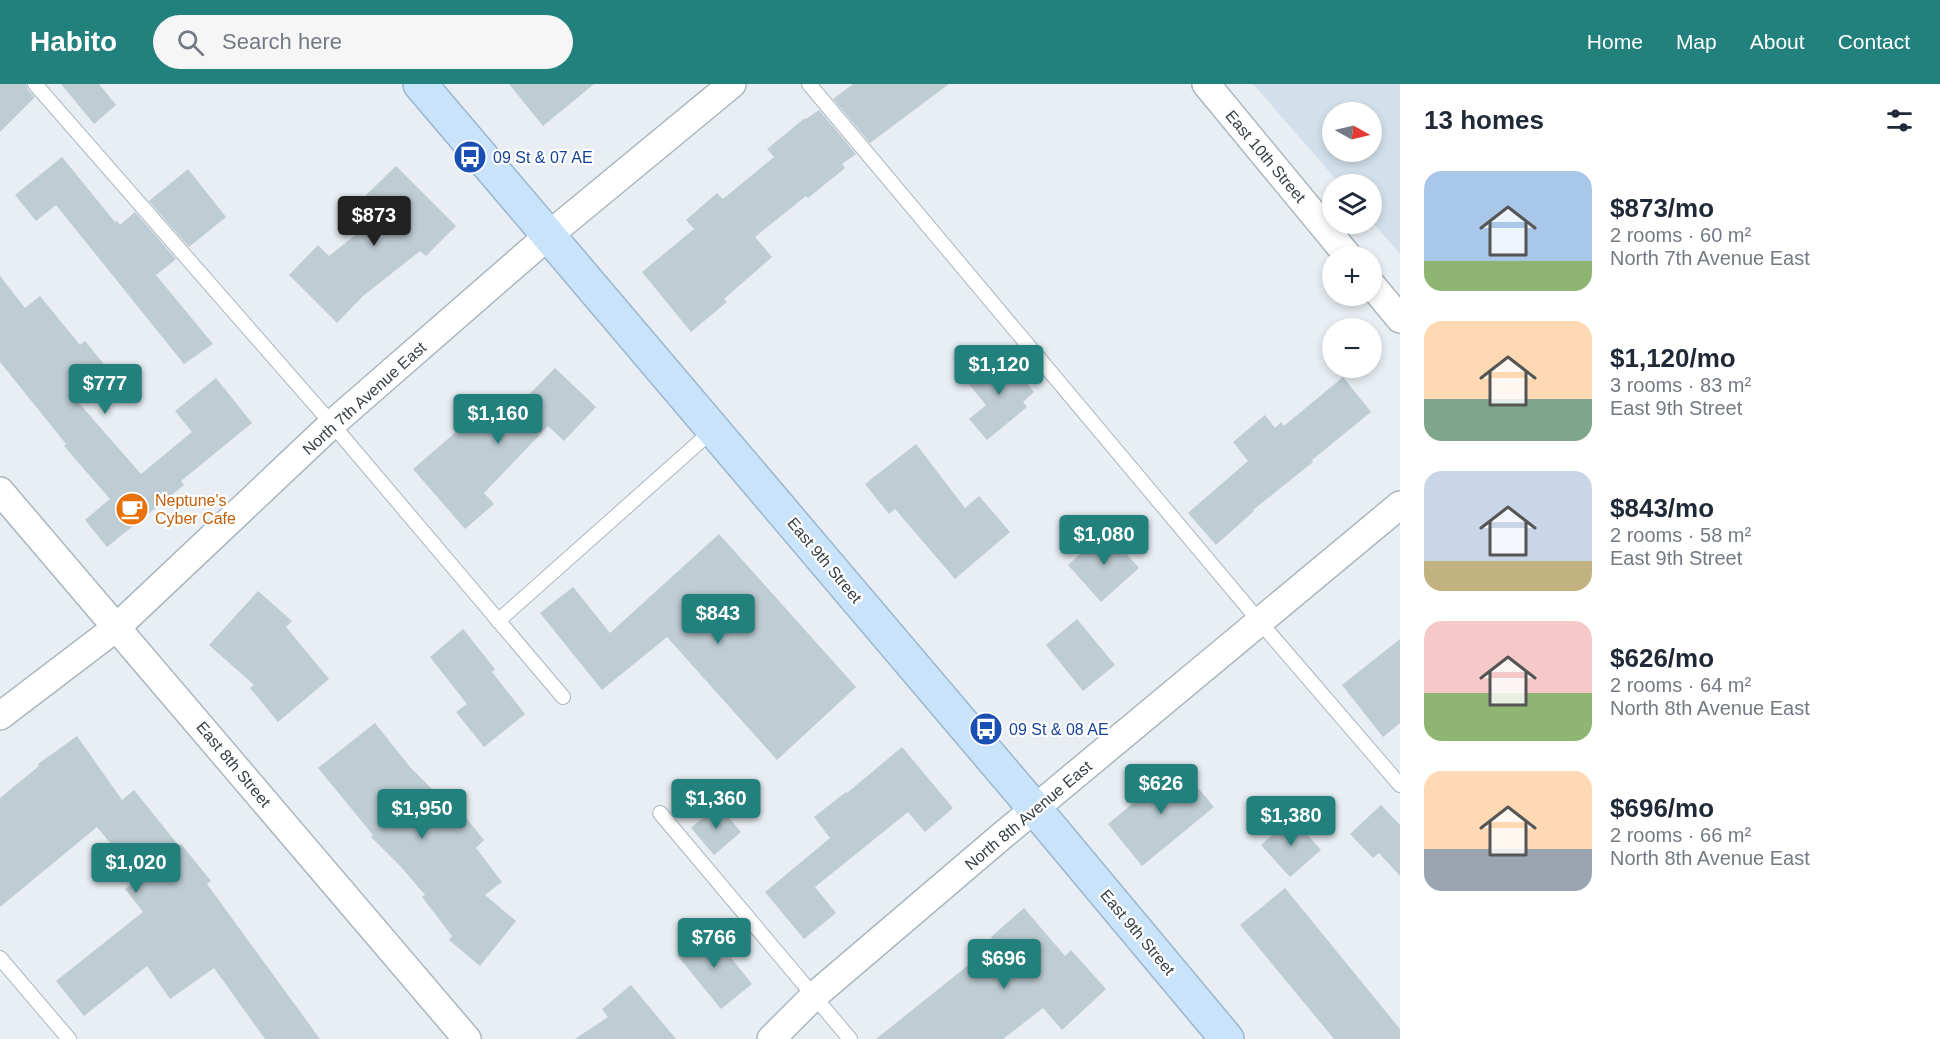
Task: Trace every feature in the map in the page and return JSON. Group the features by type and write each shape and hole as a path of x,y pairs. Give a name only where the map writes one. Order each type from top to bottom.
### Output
{"street":[{"name":"East 9th Street","path":"420,84 714,429 1227,1039"},
{"name":"North 7th Avenue East","path":"0,716 117,627 332,424 549,235 732,84"},
{"name":"East 10th Street","path":"1206,84 1340,246"},
{"path":"1382,298 1400,320"},
{"name":"East 8th Street","path":"0,490 467,1039"},
{"name":"North 8th Avenue East","path":"771,1039 814,996 1400,505"}],"lane":[{"path":"35,84 332,424 563,697"},
{"path":"809,84 1260,622 1400,785"},
{"path":"498,621 714,429"},
{"path":"660,813 850,1039"},
{"path":"0,958 69,1039"}],"shaded area":[{"path":"1253,84 1400,84 1400,254 1382,234 1382,174 1331,174"}],"building":[{"path":"0,84 26,84 35,97 0,132"},
{"path":"61,84 99,84 116,105 94,124"},
{"path":"509,84 594,84 543,126"},
{"path":"853,84 949,84 870,143 833,99"},
{"path":"819,110 856,154 842,164 845,168 755,237 772,257 724,299 727,302 691,332 642,272 694,229 686,220 717,193 723,199 774,157 767,149 805,118"},
{"path":"62,157 115,222 117,221 120,225 135,212 176,259 156,275 213,344 184,364 56,205 36,221 15,195"},
{"path":"396,166 456,226 426,256 420,251 363,296 337,323 289,275 318,245 329,256 383,213 365,196"},
{"path":"188,169 226,217 189,247 149,201"},
{"path":"0,276 25,308 40,296 80,345 85,341 112,374 78,402 141,474 192,432 175,411 216,378 252,423 181,481 184,485 107,547 85,520 110,499 64,446 66,444 0,362"},
{"path":"1003,354 1034,392 1023,402 1027,407 987,440 969,419 986,405 968,383"},
{"path":"555,368 596,407 564,441 548,426 484,493 494,504 465,529 413,469 464,425 462,422 483,401 503,421"},
{"path":"1342,378 1371,412 1253,510 1216,545 1188,513 1248,461 1233,442 1265,415 1275,428 1281,422 1284,426"},
{"path":"916,444 965,508 979,496 1010,532 955,579 895,509 889,514 865,484"},
{"path":"1106,531 1139,568 1101,602 1068,565"},
{"path":"719,534 856,687 777,760 667,637 602,690 540,613 573,587 610,633"},
{"path":"258,591 292,621 286,627 329,679 278,722 250,688 254,685 209,645"},
{"path":"1077,619 1115,665 1083,691 1046,645"},
{"path":"463,629 495,669 492,672 525,714 484,747 456,712 467,704 430,657"},
{"path":"1400,639 1400,723 1383,737 1342,685"},
{"path":"375,723 410,767 463,820 466,818 484,840 476,848 502,882 485,895 516,921 480,966 449,940 452,936 422,897 425,895 371,837 373,835 318,768"},
{"path":"77,736 122,800 134,790 179,846 181,844 211,881 207,884 320,1039 265,1039 214,968 170,999 147,966 84,1016 56,981 143,912 125,889 139,878 97,827 0,907 0,798 39,766 38,764"},
{"path":"902,747 953,808 925,832 908,812 815,887 836,913 804,939 765,892 830,838 814,817"},
{"path":"1179,765 1214,807 1142,866 1108,824"},
{"path":"718,805 741,832 714,855 691,828"},
{"path":"1381,805 1400,825 1400,876 1379,853 1373,858 1350,834"},
{"path":"1292,817 1321,850 1290,877 1261,845"},
{"path":"1285,888 1400,1029 1400,1039 1334,1039 1240,925"},
{"path":"1024,908 1065,956 1071,950 1106,989 1062,1030 1043,1008 1003,1039 876,1039 996,943 991,937"},
{"path":"708,929 752,984 721,1009 677,955"},
{"path":"631,985 676,1039 575,1039 608,1017 602,1009"}],"place":[{"name":"09 St & 07 AE","path":"470,157"},
{"name":"Neptune's Cyber Cafe","path":"132,509"},
{"name":"09 St & 08 AE","path":"986,729"}]}
